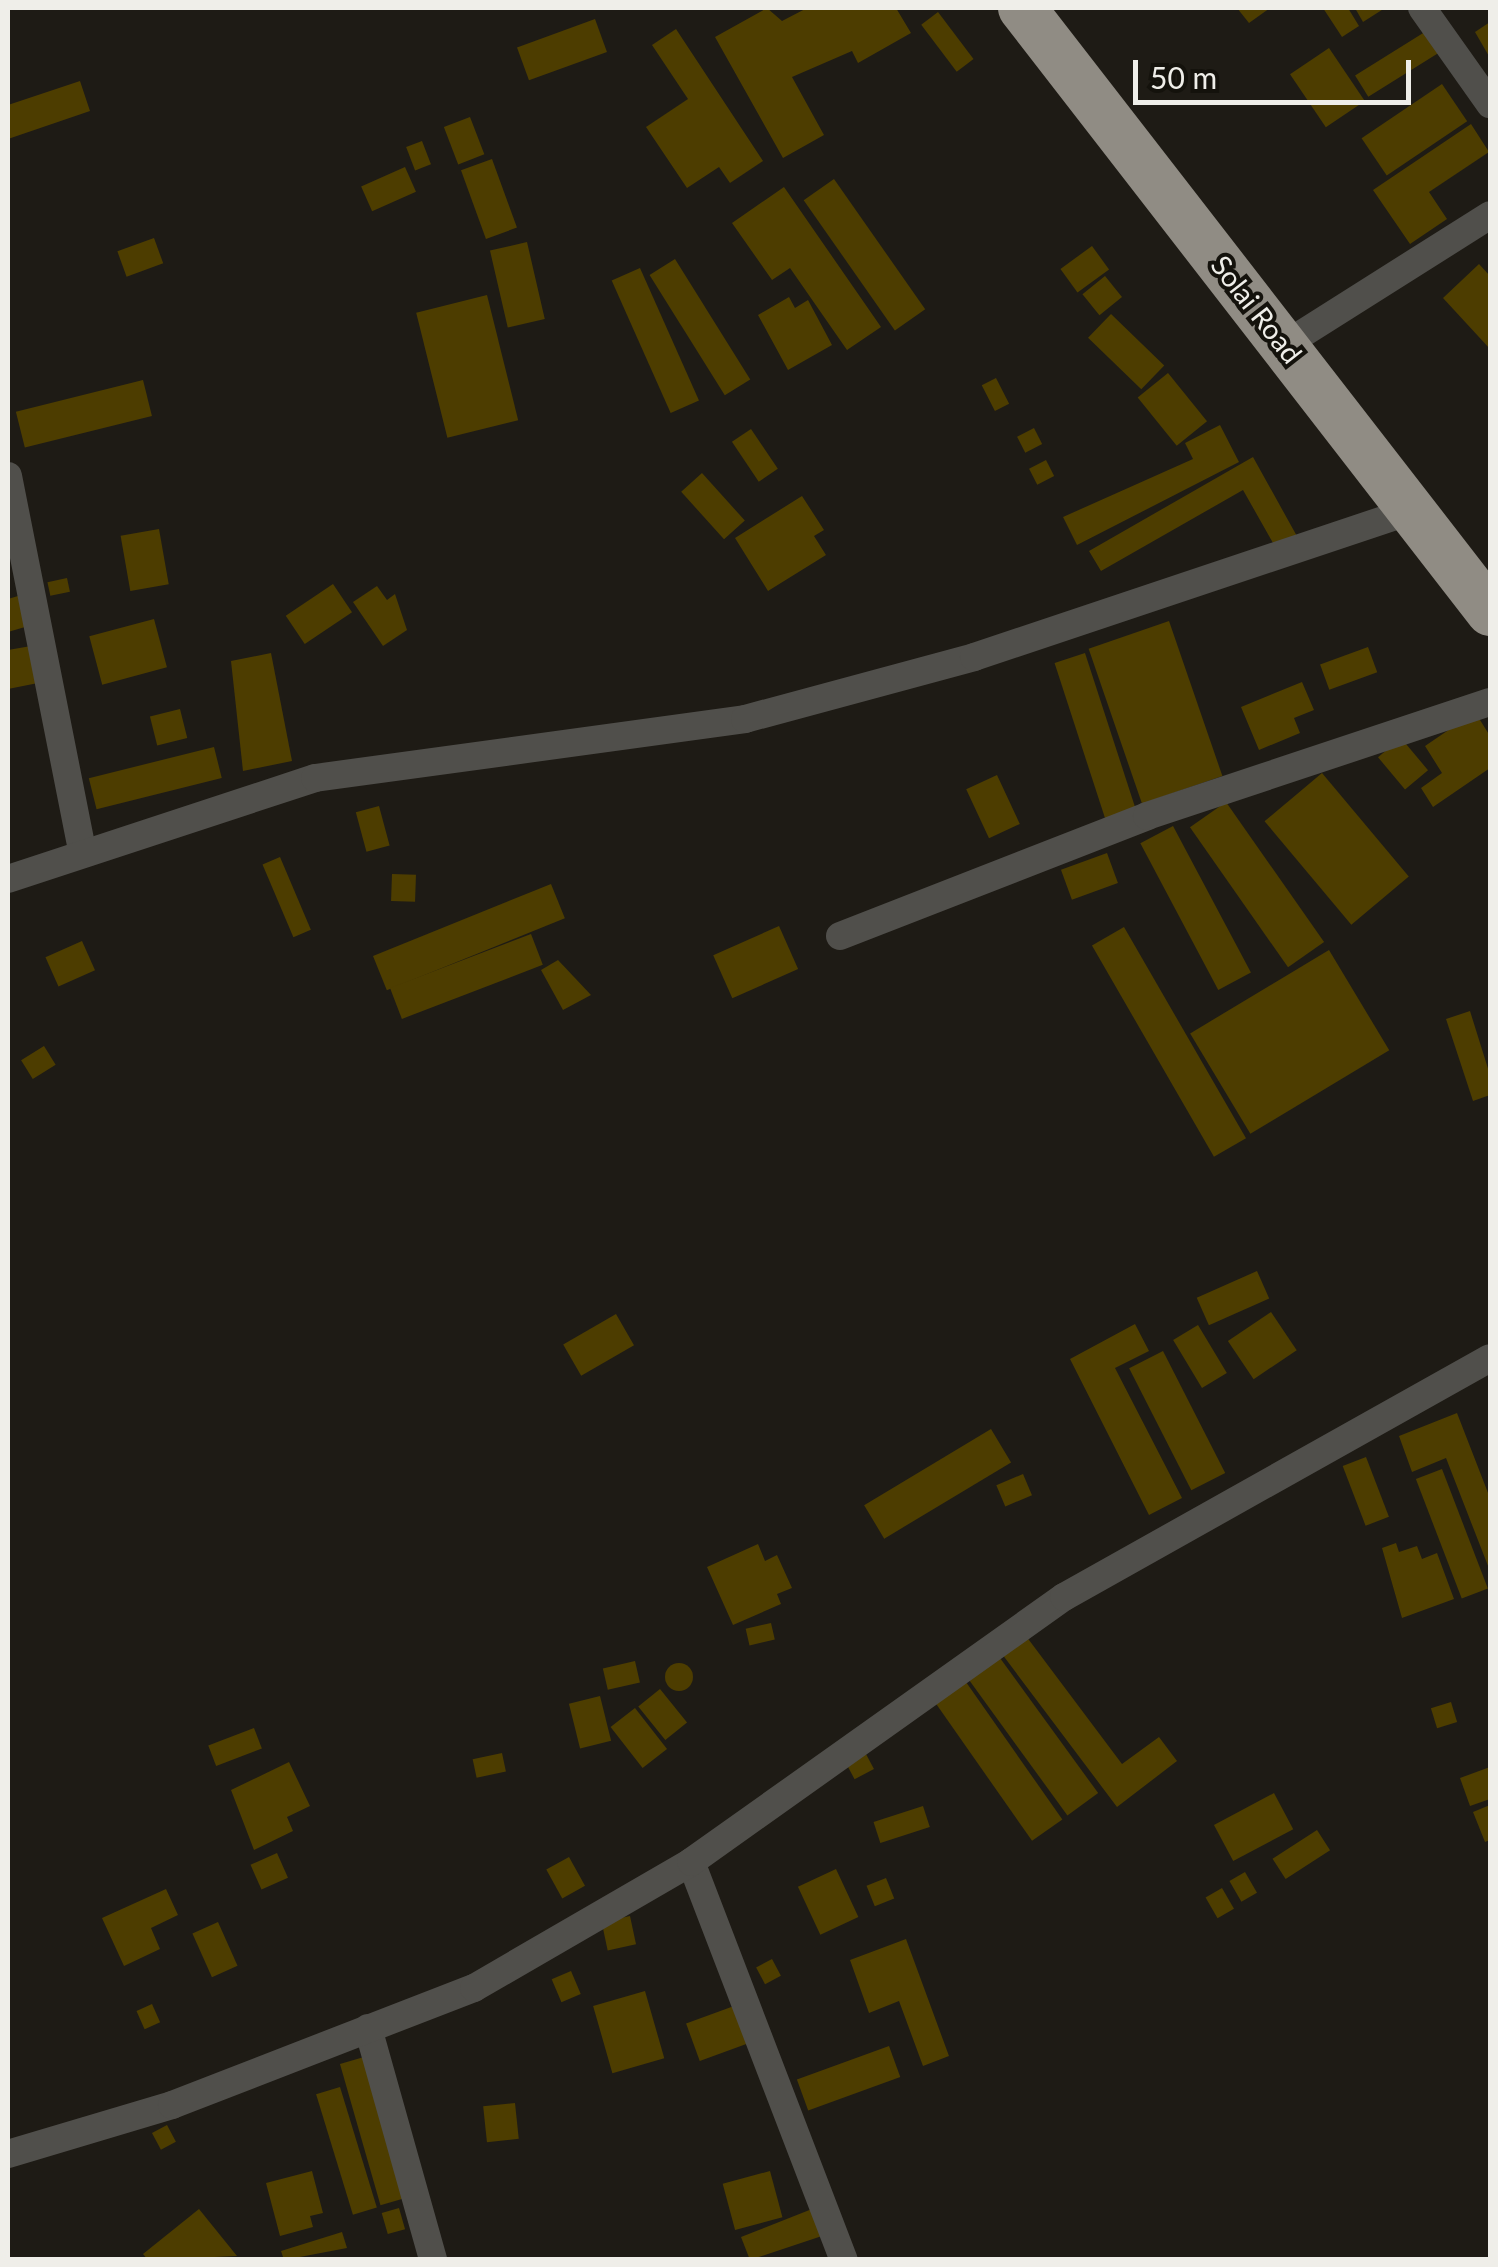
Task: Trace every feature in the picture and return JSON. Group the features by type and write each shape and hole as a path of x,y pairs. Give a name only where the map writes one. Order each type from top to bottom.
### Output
{"highway":[{"name":"Solai Road","path":"1022,8 1286,344 1408,512 1490,612"}],"street":[{"path":"1422,8 1490,104"},
{"path":"1286,344 1490,214"},
{"path":"8,476 83,854"},
{"path":"8,879 315,778 745,719 974,657 1408,512"},
{"path":"840,936 1146,816 1490,702"},
{"path":"8,2154 172,2104 474,1988 690,1862 1064,1597 1490,1358"},
{"path":"690,1862 844,2260"},
{"path":"368,2028 433,2260"}],"building":[{"path":"767,8 782,21 807,8 896,8 911,33 858,63 852,51 792,77 824,135 783,158 715,37"},
{"path":"1237,8 1270,8 1249,23"},
{"path":"1323,8 1348,8 1359,26 1342,37"},
{"path":"1355,8 1385,8 1363,22"},
{"path":"938,12 974,59 957,72 921,25"},
{"path":"595,19 607,52 529,80 517,47"},
{"path":"1490,22 1490,58 1475,32"},
{"path":"676,29 763,161 730,183 719,167 687,188 646,127 688,99 652,45"},
{"path":"1428,30 1441,51 1368,97 1355,76"},
{"path":"1329,48 1365,101 1326,127 1290,74"},
{"path":"80,81 90,111 8,139 8,105"},
{"path":"1442,84 1467,121 1387,176 1362,138"},
{"path":"470,117 484,154 458,164 444,127"},
{"path":"1471,124 1489,152 1429,192 1447,219 1410,244 1373,190"},
{"path":"422,141 431,164 415,170 406,147"},
{"path":"492,159 517,228 486,239 461,170"},
{"path":"405,167 416,192 372,211 361,187"},
{"path":"834,179 925,309 895,330 804,200"},
{"path":"784,187 881,327 847,350 790,268 772,280 732,223"},
{"path":"154,238 163,263 127,277 117,251"},
{"path":"527,242 545,319 508,328 490,251"},
{"path":"1092,246 1109,269 1077,292 1060,269"},
{"path":"675,259 750,379 725,395 650,275"},
{"path":"1479,264 1490,276 1490,349 1443,298"},
{"path":"640,268 699,400 671,413 612,281"},
{"path":"1105,276 1122,297 1099,315 1082,294"},
{"path":"487,295 518,420 447,438 416,313"},
{"path":"789,297 795,308 808,300 832,345 788,370 758,315"},
{"path":"1111,314 1164,365 1141,389 1088,338"},
{"path":"1168,373 1207,421 1177,446 1138,398"},
{"path":"996,378 1009,404 995,411 982,385"},
{"path":"143,380 152,416 25,448 16,412"},
{"path":"1220,425 1239,462 1077,545 1063,517 1193,459 1185,443"},
{"path":"1034,428 1042,444 1025,453 1017,437"},
{"path":"751,429 778,469 759,482 732,442"},
{"path":"1253,457 1298,538 1277,550 1243,490 1101,571 1089,551"},
{"path":"1046,460 1054,476 1037,485 1029,469"},
{"path":"702,473 745,521 724,539 681,492"},
{"path":"802,496 824,530 814,536 826,555 768,591 735,538"},
{"path":"159,529 169,584 130,591 121,536"},
{"path":"67,578 70,592 50,596 47,582"},
{"path":"333,584 352,612 305,644 286,616"},
{"path":"377,586 387,600 395,594 407,630 383,646 353,602"},
{"path":"18,596 25,627 8,632 8,599"},
{"path":"154,619 167,667 102,685 89,636"},
{"path":"1169,621 1222,776 1142,804 1089,649"},
{"path":"31,646 38,683 8,689 8,650"},
{"path":"1368,647 1377,672 1329,690 1320,664"},
{"path":"271,653 292,761 243,771 231,661"},
{"path":"1085,653 1136,810 1106,820 1055,663"},
{"path":"1302,682 1314,710 1294,718 1300,733 1259,750 1241,707"},
{"path":"180,709 187,738 157,746 150,716"},
{"path":"1475,712 1490,736 1490,768 1433,807 1421,788 1442,773 1425,746"},
{"path":"1401,738 1428,770 1405,789 1378,757"},
{"path":"214,747 222,778 97,809 89,778"},
{"path":"1322,773 1409,876 1351,925 1265,821"},
{"path":"997,775 1020,824 989,838 966,789"},
{"path":"1226,802 1324,942 1288,967 1190,827"},
{"path":"379,806 390,846 366,852 356,812"},
{"path":"1173,826 1251,973 1218,990 1140,843"},
{"path":"1107,853 1118,883 1072,900 1061,870"},
{"path":"280,857 311,930 293,937 263,864"},
{"path":"392,874 416,875 415,902 391,901"},
{"path":"551,884 565,918 387,990 373,956"},
{"path":"779,926 798,969 732,998 713,955"},
{"path":"1124,927 1246,1138 1214,1157 1092,946"},
{"path":"531,934 543,965 402,1019 390,988"},
{"path":"82,941 95,970 58,987 45,957"},
{"path":"1329,950 1389,1050 1250,1134 1190,1033"},
{"path":"558,960 591,995 563,1010 541,970"},
{"path":"1470,1011 1490,1075 1490,1095 1473,1101 1446,1019"},
{"path":"44,1046 56,1065 33,1079 21,1060"},
{"path":"1257,1271 1269,1298 1209,1325 1197,1298"},
{"path":"1271,1312 1297,1350 1254,1379 1228,1341"},
{"path":"616,1314 634,1345 581,1376 563,1344"},
{"path":"1135,1324 1149,1351 1115,1368 1182,1498 1149,1515 1070,1359"},
{"path":"1198,1325 1227,1373 1202,1388 1173,1340"},
{"path":"1163,1351 1225,1473 1191,1490 1129,1368"},
{"path":"1457,1413 1490,1498 1490,1571 1446,1458 1412,1472 1399,1436"},
{"path":"991,1429 1011,1462 884,1539 864,1505"},
{"path":"1366,1457 1389,1517 1366,1526 1343,1466"},
{"path":"1442,1469 1488,1588 1462,1599 1416,1479"},
{"path":"1023,1474 1032,1495 1005,1507 996,1485"},
{"path":"1396,1543 1399,1552 1417,1546 1422,1559 1437,1553 1454,1599 1402,1618 1382,1548"},
{"path":"758,1544 765,1561 777,1555 792,1588 777,1594 781,1604 733,1625 707,1567"},
{"path":"771,1623 775,1640 749,1645 746,1629"},
{"path":"1026,1636 1122,1764 1159,1737 1177,1761 1117,1807 1002,1654"},
{"path":"1000,1658 1098,1793 1067,1815 969,1680"},
{"path":"635,1661 640,1682 608,1690 603,1668"},
{"path":"679,1663 689,1667 693,1677 689,1687 679,1691 669,1687 665,1677 669,1667"},
{"path":"966,1682 1062,1820 1032,1841 936,1703"},
{"path":"660,1689 687,1722 665,1740 638,1707"},
{"path":"600,1696 611,1741 580,1748 569,1704"},
{"path":"1451,1702 1457,1722 1437,1728 1431,1708"},
{"path":"635,1708 667,1749 643,1768 611,1727"},
{"path":"254,1728 262,1749 216,1766 208,1746"},
{"path":"502,1753 506,1772 477,1778 473,1759"},
{"path":"866,1754 874,1769 855,1779 847,1764"},
{"path":"289,1762 310,1806 287,1817 293,1831 254,1850 231,1790"},
{"path":"1490,1767 1490,1799 1470,1806 1460,1778"},
{"path":"1274,1793 1293,1829 1233,1861 1214,1825"},
{"path":"1490,1805 1490,1840 1485,1842 1473,1812"},
{"path":"923,1806 930,1827 880,1843 874,1822"},
{"path":"1317,1830 1330,1850 1286,1879 1273,1859"},
{"path":"277,1853 288,1878 261,1889 251,1865"},
{"path":"569,1857 585,1886 562,1898 546,1870"},
{"path":"836,1869 858,1917 820,1935 798,1887"},
{"path":"1245,1872 1257,1893 1241,1902 1229,1881"},
{"path":"886,1878 894,1898 875,1906 867,1886"},
{"path":"1222,1888 1234,1909 1218,1918 1206,1898"},
{"path":"166,1889 178,1915 151,1928 160,1949 124,1966 102,1918"},
{"path":"630,1916 636,1944 608,1950 602,1922"},
{"path":"218,1922 238,1966 212,1977 192,1933"},
{"path":"906,1939 949,2056 923,2066 899,2001 869,2013 850,1960"},
{"path":"772,1959 781,1976 765,1984 756,1967"},
{"path":"571,1971 581,1994 561,2002 552,1979"},
{"path":"645,1991 664,2058 612,2073 593,2006"},
{"path":"152,2004 160,2022 145,2029 136,2011"},
{"path":"734,2006 748,2044 700,2061 686,2023"},
{"path":"889,2046 900,2077 808,2111 797,2080"},
{"path":"364,2057 405,2198 380,2205 340,2064"},
{"path":"340,2087 377,2207 353,2215 316,2094"},
{"path":"515,2103 519,2139 487,2142 483,2106"},
{"path":"167,2125 176,2142 161,2150 152,2133"},
{"path":"312,2171 323,2213 310,2216 313,2227 280,2236 266,2183"},
{"path":"770,2171 782,2217 735,2230 723,2184"},
{"path":"399,2208 405,2229 388,2234 382,2213"},
{"path":"199,2209 237,2256 148,2260 143,2254"},
{"path":"812,2209 822,2236 750,2260 741,2237"},
{"path":"342,2232 347,2248 284,2260 281,2251"}]}
